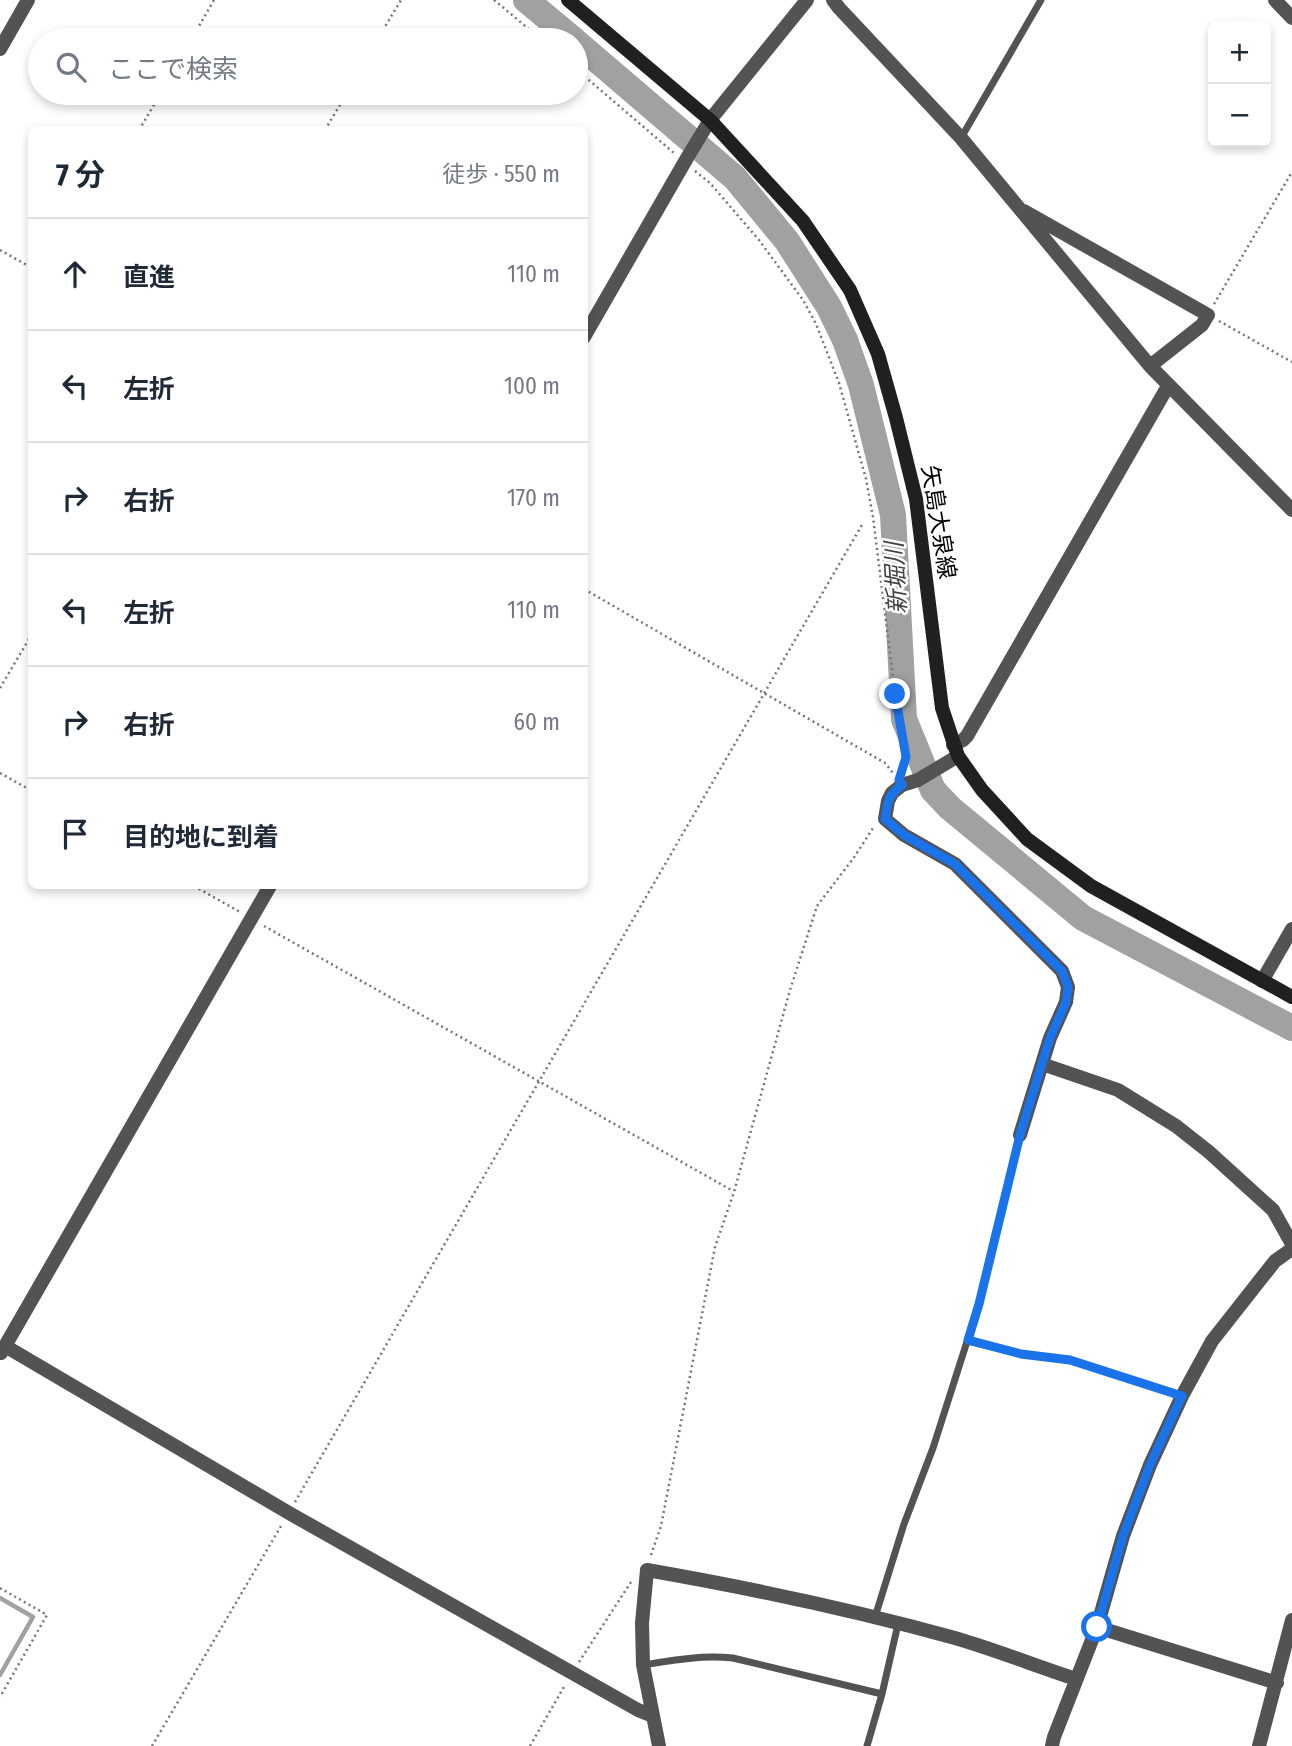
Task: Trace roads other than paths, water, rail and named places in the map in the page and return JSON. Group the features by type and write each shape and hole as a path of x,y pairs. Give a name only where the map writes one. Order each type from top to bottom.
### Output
{"main road":[{"name":"矢島大泉線","path":"568,0 707,125 803,221 850,290 878,354 916,499 942,708 954,755 1027,839 1091,886 1292,997"}],"street":[{"path":"0,49 28,0"},
{"path":"588,330 707,125 807,0"},
{"path":"833,0 961,138 1150,366 1292,510"},
{"path":"1275,0 1292,18"},
{"path":"1017,206 1208,314 1202,325 1150,366"},
{"path":"1020,1135 1050,1038 1066,1002 1068,987 1062,971 955,864 904,835 885,819 888,802 891,793 902,785 918,780 954,755 967,736 1168,386"},
{"path":"268,889 2,1350 572,1674 653,1716"},
{"path":"1262,981 1292,929"},
{"path":"1042,1064 1118,1090 1176,1126 1209,1152 1272,1210 1292,1246 1275,1261 1212,1341 1182,1396 1150,1465 1123,1536 1097,1627 1052,1746"},
{"path":"659,1746 643,1665 642,1623 646,1565 957,1639 1076,1679"},
{"path":"1259,1746 1292,1620"},
{"path":"1097,1627 1277,1683"}],"lane":[{"path":"961,138 1041,0"},
{"path":"875,1618 979,1304 1020,1135"},
{"path":"968,1340 1021,1354 1070,1360 1182,1396"},
{"path":"867,1746 898,1624"},
{"path":"643,1665 714,1656 733,1658 882,1694"}],"waterway":[{"name":"新堀川","path":"526,0 560,28"},
{"name":"新堀川","path":"588,52 735,178 787,241 829,307 845,340 861,385 893,515 904,719 933,790 950,808 1083,918 1292,1028"},
{"path":"0,1598 33,1617 0,1675"}]}
